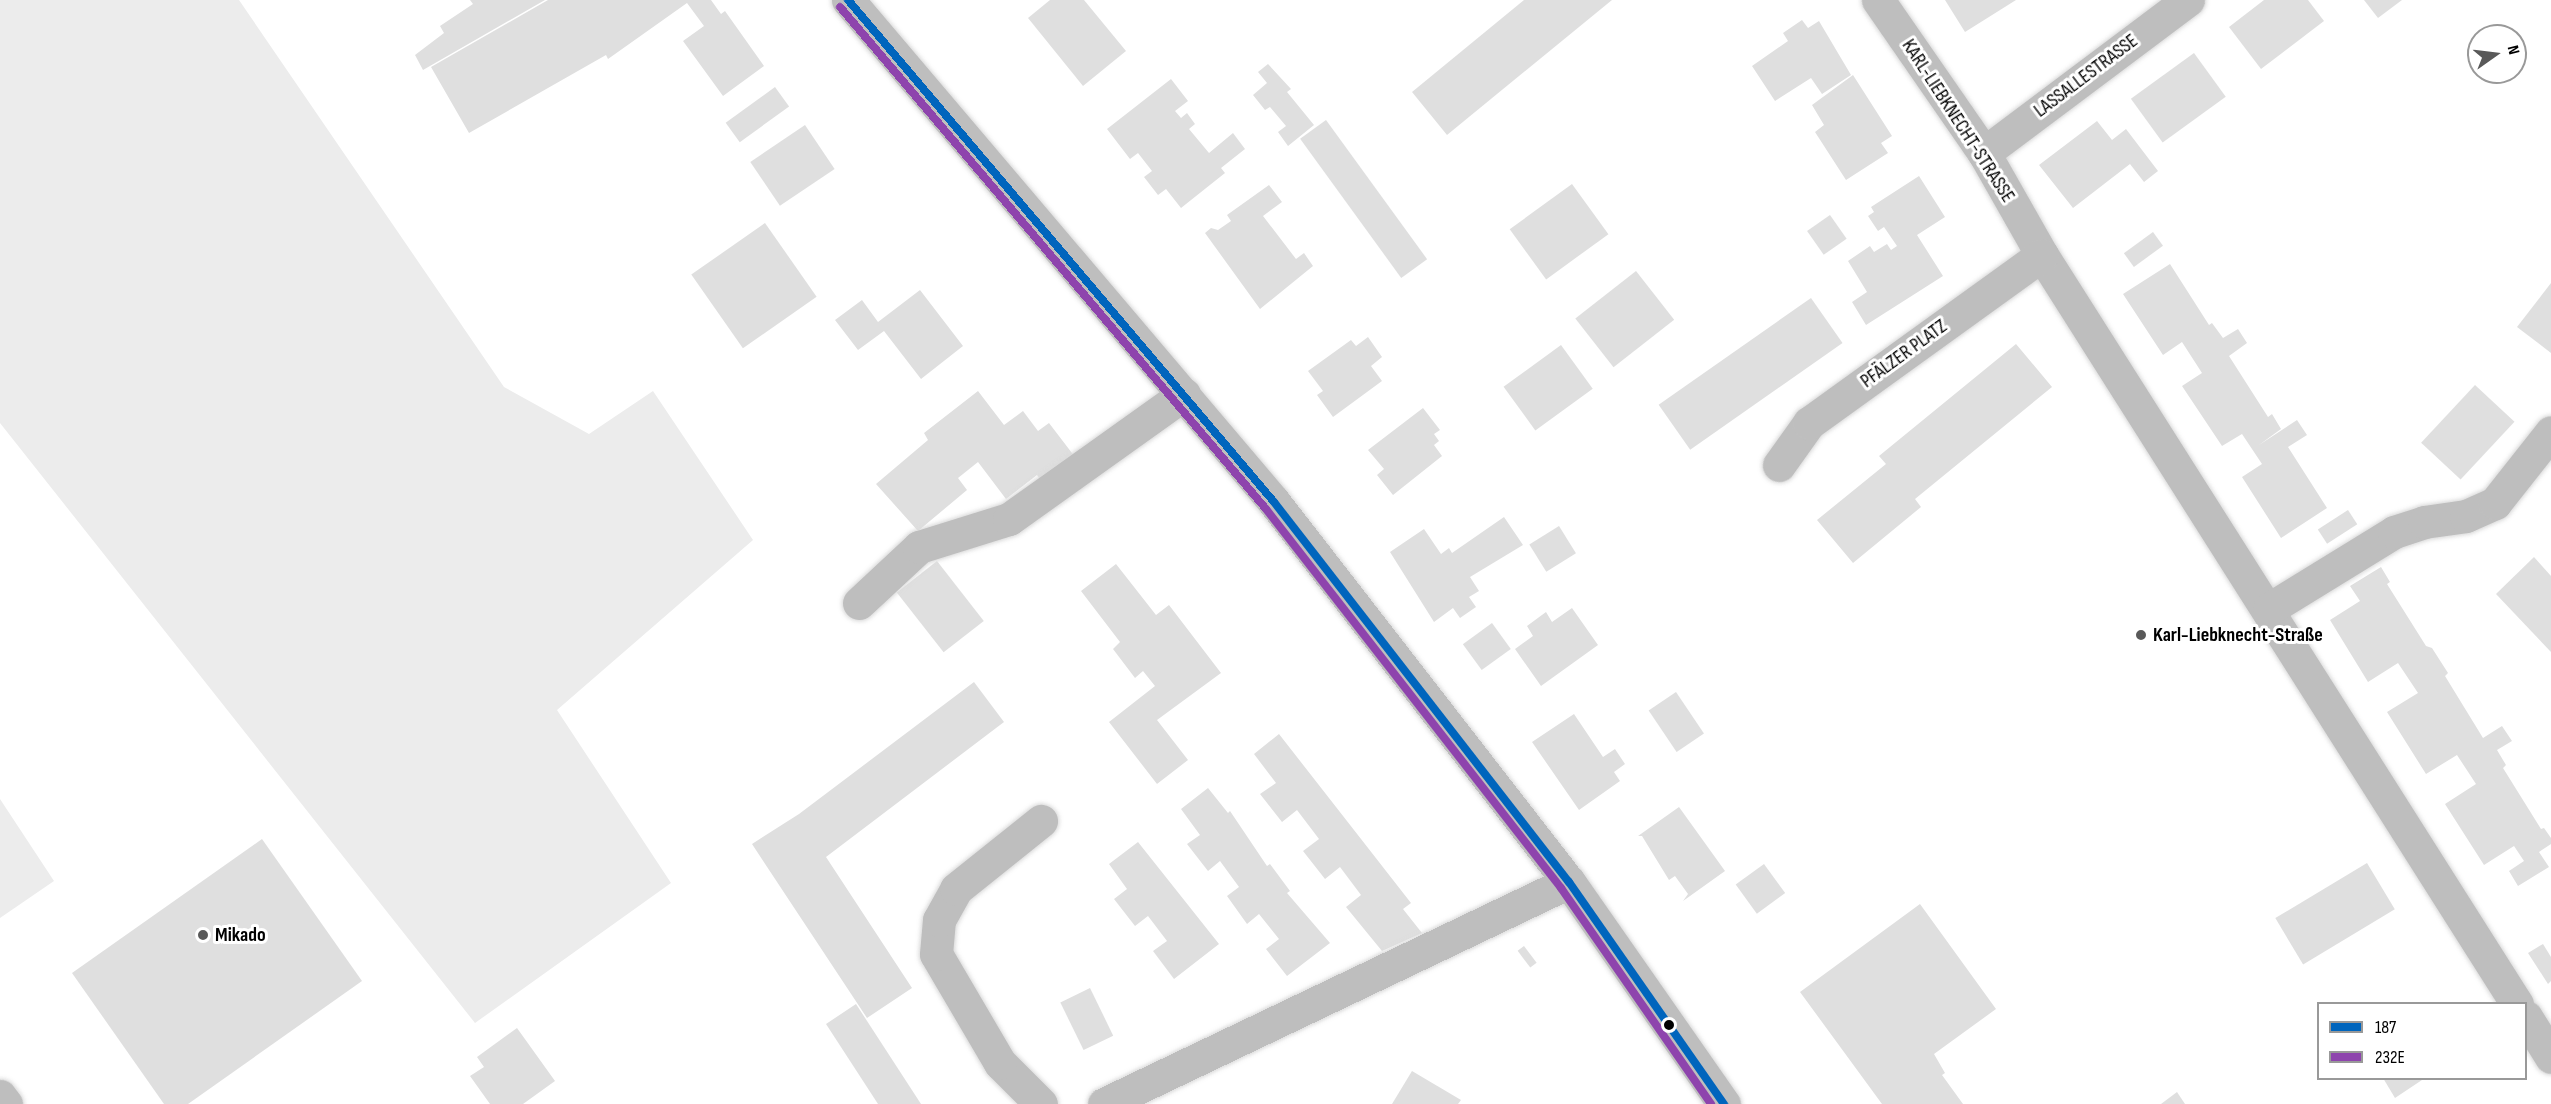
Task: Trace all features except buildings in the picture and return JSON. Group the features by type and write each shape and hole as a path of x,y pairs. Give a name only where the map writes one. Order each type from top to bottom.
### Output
{"street":[{"path":"848,0 1274,502 1569,882 1724,1104"},
{"name":"KARL-LIEBKNECHT-STRASSE","path":"1878,0 1984,153 2042,255 2269,609 2516,1002"},
{"name":"LASSALLESTRASSE","path":"1984,153 2188,0"},
{"name":"PFÄLZER PLATZ","path":"1779,465 1809,423 2042,255"},
{"path":"859,603 920,547 1009,519 1184,394"},
{"path":"2269,609 2394,532 2424,522 2466,516 2495,503 2551,432"},
{"path":"1041,821 956,889 939,920 936,954 1000,1063 1041,1104"},
{"path":"1104,1104 1569,882"},
{"path":"2527,1019 2551,1057"},
{"path":"0,1096 6,1104"}],"shaded area":[{"path":"0,0 239,0 504,387 589,434 653,391 753,540 557,710 671,883 475,1023 0,423"},
{"path":"0,799 54,881 0,918"}],"transit line":[{"name":"187","path":"848,0 1274,502 1569,882 1724,1104"},
{"name":"232E","path":"840,7 1266,509 1561,888 1711,1104"}],"place":[{"name":"Karl-Liebknecht-Straße","path":"2141,635"},
{"name":"Mikado","path":"203,935"}]}
